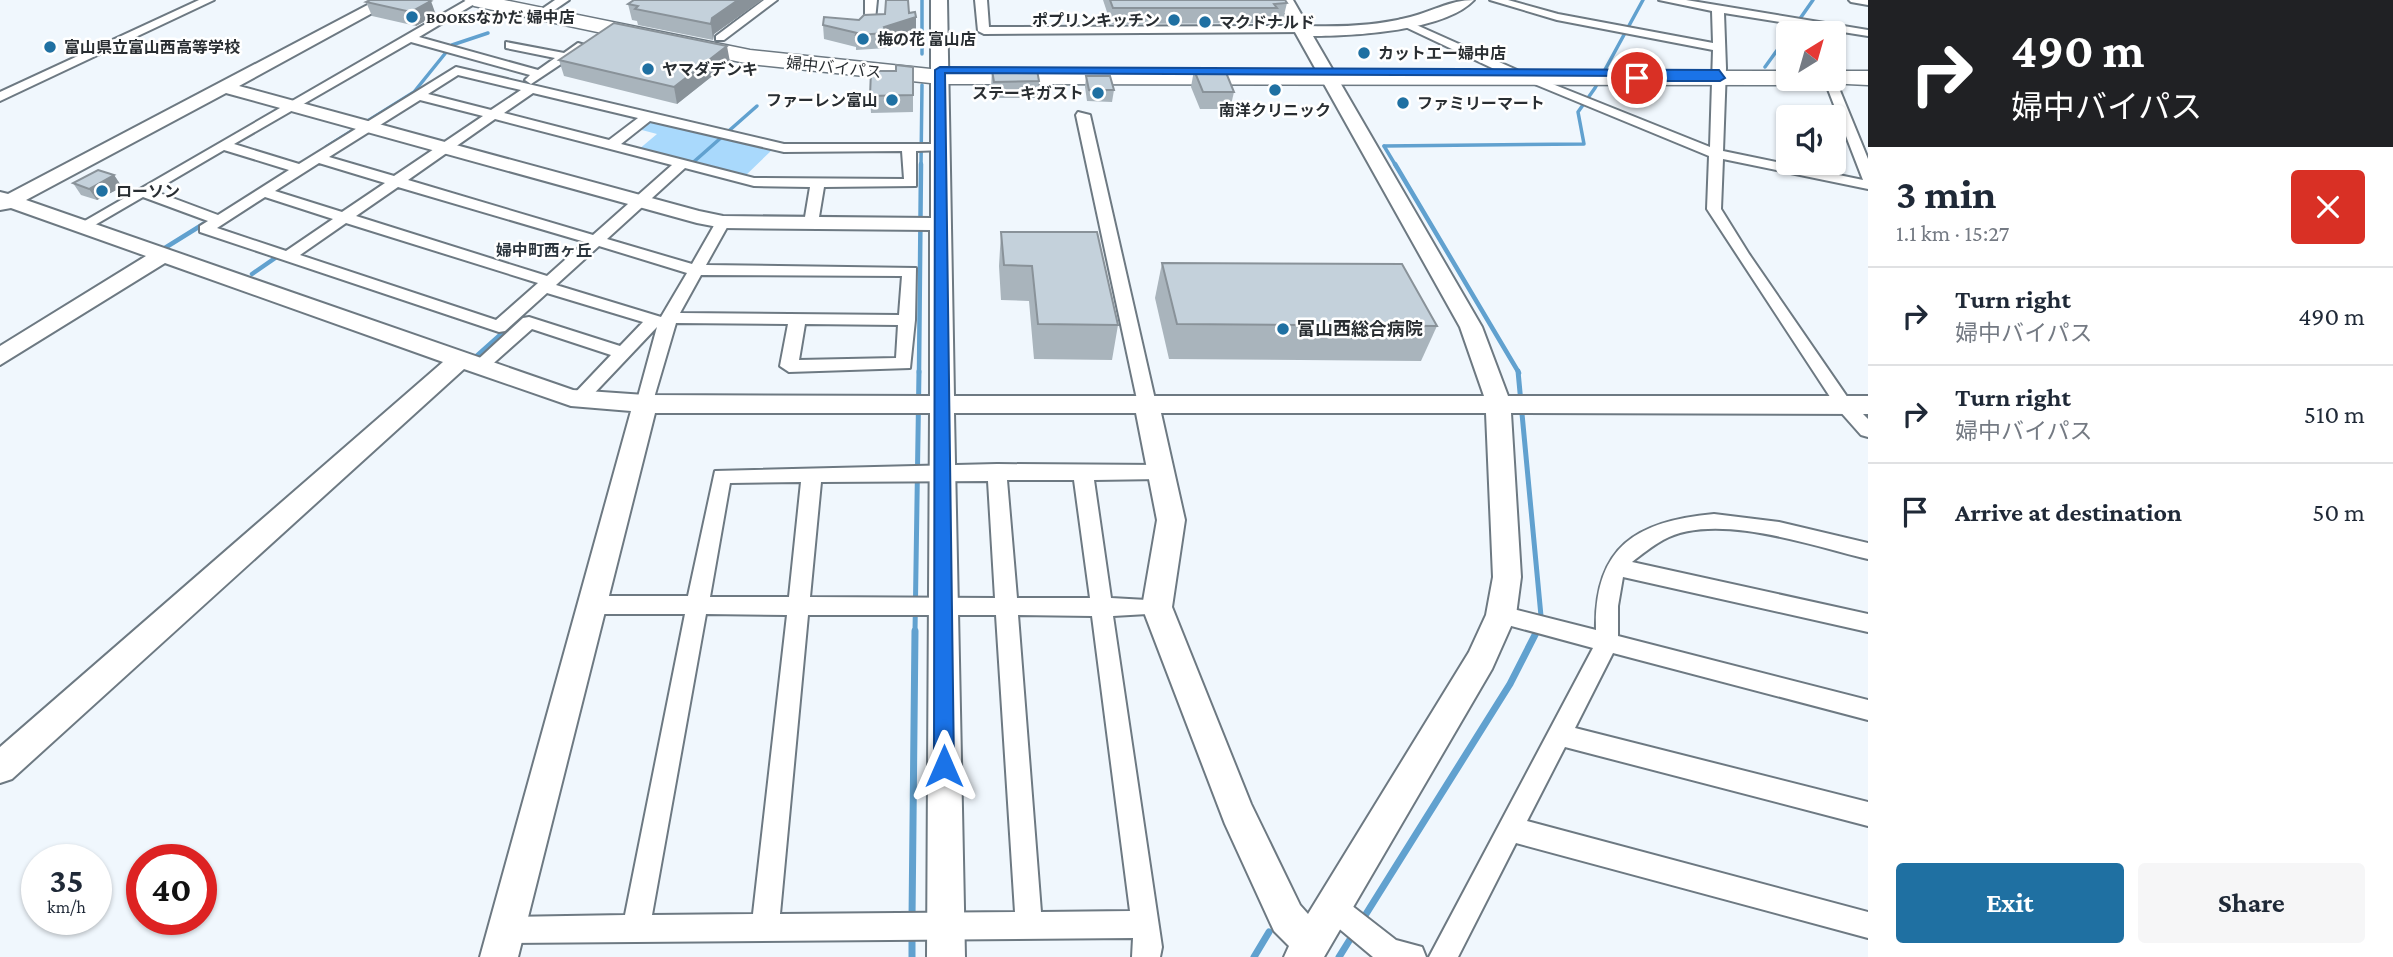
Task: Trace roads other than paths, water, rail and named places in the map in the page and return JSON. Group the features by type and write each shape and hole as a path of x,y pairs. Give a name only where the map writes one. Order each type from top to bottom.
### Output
{"highway":[{"name":"婦中バイパス","path":"474,0 750,57 940,74 1776,73"},
{"name":"婦中バイパス","path":"497,0 555,6 732,50 940,74"},
{"path":"1846,73 1868,73"},
{"name":"婦中バイパス","path":"1719,75 1776,77"},
{"path":"1846,78 1868,78"}],"street":[{"path":"0,97 208,0"},
{"path":"3,202 388,0"},
{"path":"83,226 474,0"},
{"path":"720,38 771,0"},
{"path":"871,0 871,18"},
{"path":"939,0 945,941"},
{"path":"981,0 984,31 1362,32 1403,22 1462,1"},
{"path":"1083,115 1171,520 1157,607 1237,812 1287,918 1307,950 1481,660 1501,615 1507,577 1498,402 1471,327 1285,0"},
{"path":"1496,0 1558,17 1718,47"},
{"path":"1665,0 1868,33"},
{"path":"1742,13 1765,0"},
{"path":"1856,0 1868,2"},
{"path":"1718,9 1719,75 1714,209 1741,254 1856,405 1868,430"},
{"path":"1403,22 1520,75 1714,153 1868,185"},
{"path":"287,257 492,115 541,74 609,28"},
{"path":"409,38 541,74"},
{"path":"510,45 566,57"},
{"path":"682,164 499,327 205,229 456,71 530,85 784,148 939,147"},
{"path":"225,86 639,202 723,222 941,224"},
{"path":"1837,91 1868,177"},
{"path":"417,95 754,182 911,183 909,148"},
{"path":"611,145 648,116"},
{"path":"222,145 300,169"},
{"path":"317,158 595,243 695,270 910,271 904,364 789,366 797,320"},
{"path":"811,223 818,182"},
{"path":"142,192 219,220"},
{"path":"262,192 663,320 907,320"},
{"path":"3,202 83,226 579,399 645,404 1498,402 1856,405"},
{"path":"579,399 623,353 663,320 723,222"},
{"path":"0,357 163,255"},
{"path":"663,320 645,404 502,944 636,928 765,927 945,941 1029,925 1145,924"},
{"path":"0,768 471,361 529,322 623,353"},
{"path":"636,928 695,606 722,476 943,471 1161,472"},
{"path":"997,471 1029,925"},
{"path":"1083,471 1148,947 1146,957"},
{"path":"765,927 812,474"},
{"path":"1443,957 1607,643 1606,603 1615,567 1647,535 1690,522 1746,524 1868,551"},
{"path":"1615,567 1868,623"},
{"path":"593,605 1157,607"},
{"path":"1501,615 1868,710"},
{"path":"1559,735 1868,814"},
{"path":"1510,830 1868,925"},
{"path":"1333,907 1390,953 1412,957"}],"waterway":[{"path":"922,0 922,54"},
{"path":"1396,166 1384,146 1584,144 1578,112 1595,88 1643,0"},
{"path":"1798,21 1813,0"},
{"path":"326,147 414,92 452,45 488,33"},
{"path":"1765,67 1776,52"},
{"path":"921,166 922,85"},
{"path":"691,164 689,166 757,106"},
{"path":"919,373 921,164"},
{"path":"1395,164 1518,371"},
{"path":"160,251 205,223"},
{"path":"252,274 281,254"},
{"path":"472,360 509,327"},
{"path":"915,632 919,371"},
{"path":"1518,371 1541,616 1537,632"},
{"path":"912,919 915,631"},
{"path":"1361,922 1510,684 1537,631"},
{"path":"1254,957 1269,932"},
{"path":"1339,957 1354,933"},
{"path":"912,936 912,957"}],"place":[{"name":"BOOKSなかだ 婦中店","path":"412,17"},
{"name":"ポプリンキッチン","path":"1174,20"},
{"name":"マクドナルド","path":"1205,22"},
{"name":"梅の花 富山店","path":"863,39"},
{"name":"富山県立富山西高等学校","path":"50,47"},
{"name":"カットエー婦中店","path":"1364,53"},
{"name":"ヤマダデンキ","path":"648,69"},
{"name":"南洋クリニック","path":"1275,90"},
{"name":"ステーキガスト","path":"1098,93"},
{"name":"ファーレン富山","path":"892,100"},
{"name":"ファミリーマート","path":"1403,103"},
{"name":"ローソン","path":"102,191"},
{"name":"富山西総合病院","path":"1283,329"}],"district":[{"name":"婦中町西ヶ丘","path":"544,250"}]}
